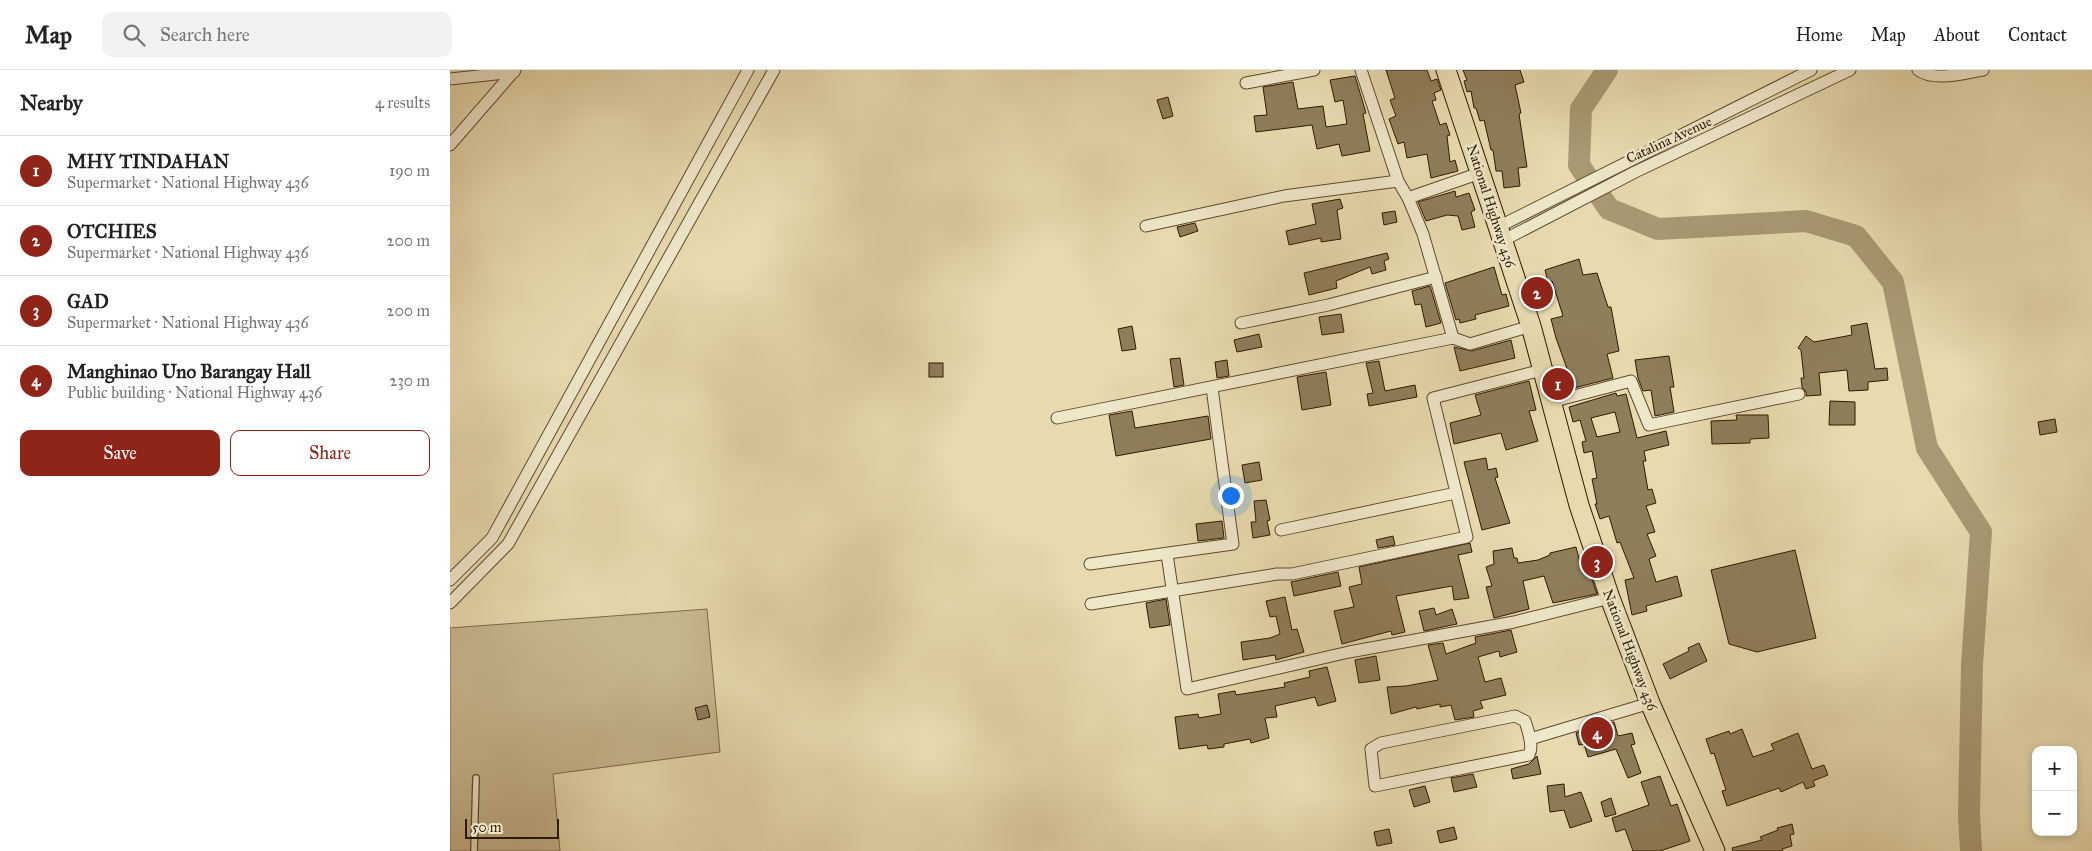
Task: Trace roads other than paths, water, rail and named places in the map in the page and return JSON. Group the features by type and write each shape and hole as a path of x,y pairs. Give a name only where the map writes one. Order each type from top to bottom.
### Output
{"main road":[{"name":"National Highway 436","path":"1446,70 1531,326 1580,505 1610,598 1650,703 1715,851"}],"street":[{"path":"450,580 492,538 748,70"},
{"path":"450,603 508,544 774,70"},
{"path":"1246,82 1314,70"},
{"path":"1361,70 1398,181 1408,198 1436,277 1453,338"},
{"name":"Catalina Avenue","path":"1500,234 1540,221 1632,167 1811,70"},
{"name":"Catalina Avenue","path":"1500,234 1534,210 1850,70"},
{"path":"1918,70 1929,75 1940,76 1984,70"},
{"path":"450,79 515,71"},
{"path":"452,142 515,71"},
{"path":"1408,198 1480,173"},
{"path":"1146,226 1284,196 1398,181"},
{"path":"1241,323 1328,305 1436,277"},
{"path":"1057,418 1453,338 1470,344 1531,326"},
{"path":"1091,604 1277,574 1292,574 1467,537 1433,398 1542,370"},
{"path":"1551,402 1631,381 1649,424 1799,394"},
{"path":"1090,564 1234,544 1212,388"},
{"path":"1281,530 1456,493"},
{"path":"1167,554 1187,689 1349,652 1514,622 1610,598"},
{"path":"1530,739 1650,703"},
{"path":"1515,716 1526,721 1530,739 1531,751 1528,755 1375,786 1371,749 1381,743 1515,716"}],"lane":[{"path":"474,851 476,778"}],"waterway":[{"path":"1607,70 1581,109 1579,165 1609,209 1658,229 1806,221 1856,236 1893,282 1927,448 1981,532 1972,665 1969,814 1971,851"}],"place":[{"name":"OTCHIES","path":"1537,293"},
{"name":"MHY TINDAHAN","path":"1558,384"},
{"name":"GAD","path":"1597,562"},
{"name":"Manghinao Uno Barangay Hall","path":"1597,733"}]}
